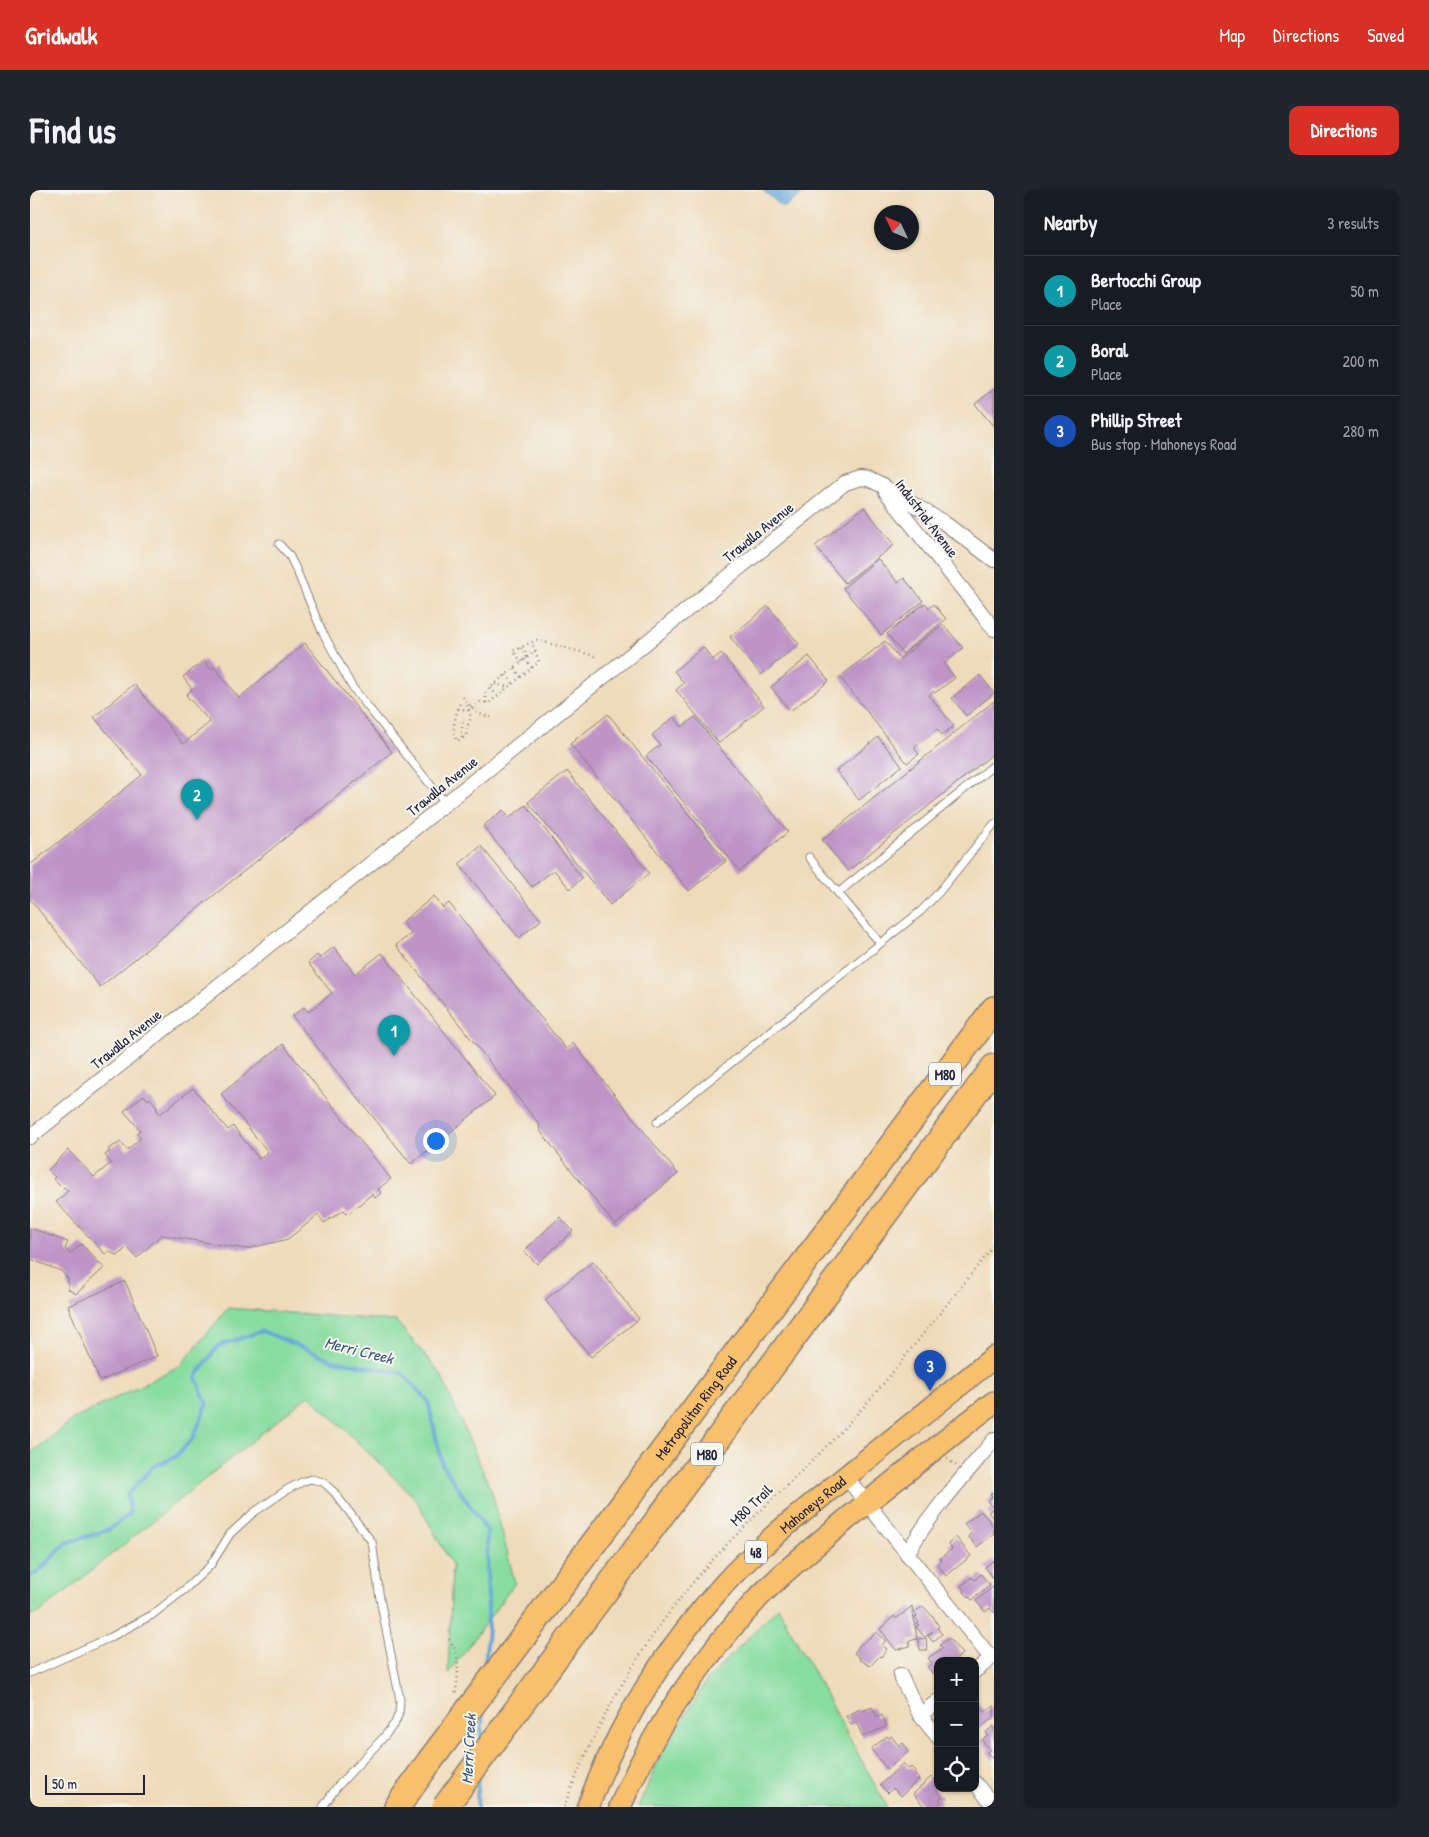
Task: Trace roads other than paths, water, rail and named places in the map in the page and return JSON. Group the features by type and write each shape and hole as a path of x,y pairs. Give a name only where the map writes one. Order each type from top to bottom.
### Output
{"highway":[{"path":"897,1139 994,989"},
{"name":"Metropolitan Ring Road","path":"397,1807 994,1009"},
{"name":"M80","path":"445,1807 994,1067"},
{"path":"897,1196 994,1080"}],"main road":[{"name":"Mahoneys Road","path":"588,1807 611,1750 648,1683 693,1620 726,1582 762,1546 994,1357"},
{"name":"48","path":"620,1807 643,1758 667,1715 696,1672 760,1596 866,1503 994,1402"}],"street":[{"name":"Trawalla Avenue","path":"30,1137 845,483 861,478 881,485"},
{"name":"Industrial Avenue","path":"881,485 943,522 994,560"},
{"name":"Industrial Avenue","path":"881,485 994,629"},
{"path":"906,1554 954,1488 994,1440"},
{"path":"846,1477 906,1554 993,1657 979,1668"},
{"path":"900,1675 920,1715 934,1732"},
{"path":"920,1715 937,1702"},
{"path":"979,1788 994,1806"}],"lane":[{"path":"279,544 289,555 321,629 352,687 446,804"},
{"path":"838,893 994,765"},
{"path":"658,1122 921,911 940,891 994,824"},
{"path":"809,857 880,943"},
{"path":"30,1673 111,1637 152,1615 184,1590 210,1566 230,1534 253,1513 288,1489 304,1481 311,1479 323,1482 359,1523 372,1542 380,1599 400,1700 399,1713 395,1723 384,1738 336,1788 323,1807"}],"water":[{"path":"763,190 808,190 783,208"}],"waterway":[{"name":"Merri Creek","path":"30,1576 38,1572 66,1543 108,1530 130,1514 127,1495 153,1467 175,1457 193,1438 207,1405 196,1377 218,1346 262,1331 333,1360 402,1373 428,1401 442,1464 487,1531 488,1625 485,1671"},
{"name":"Merri Creek","path":"481,1741 483,1708"},
{"name":"Merri Creek","path":"477,1807 478,1780"}],"place":[{"name":"Boral","path":"197,820"},
{"name":"Bertocchi Group","path":"394,1056"},
{"name":"Phillip Street","path":"930,1391"}]}
